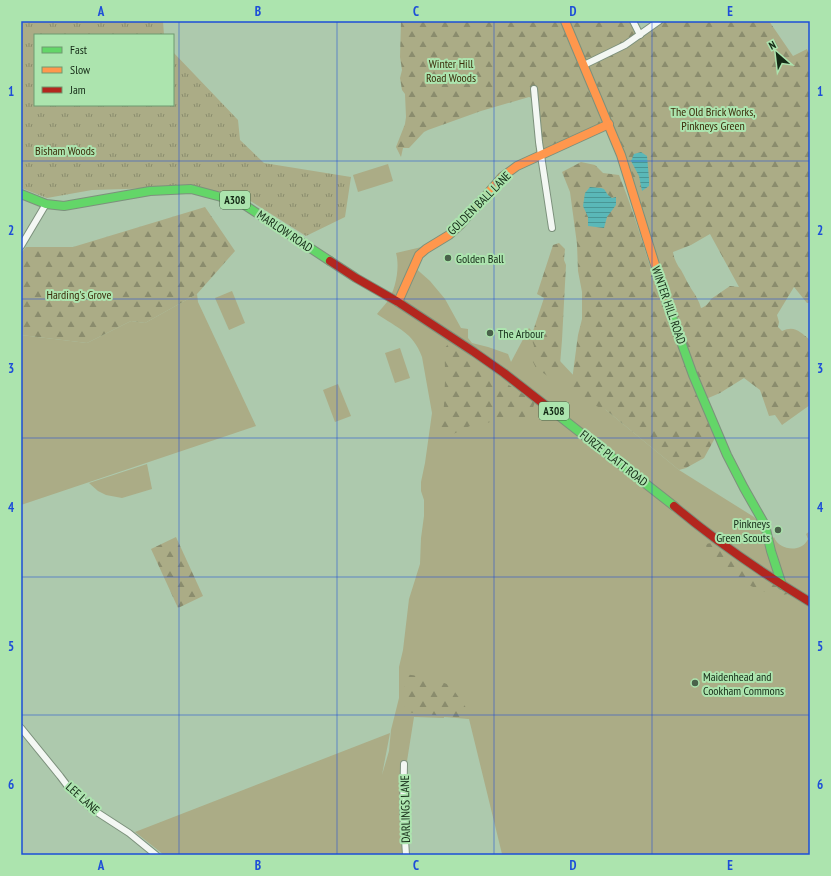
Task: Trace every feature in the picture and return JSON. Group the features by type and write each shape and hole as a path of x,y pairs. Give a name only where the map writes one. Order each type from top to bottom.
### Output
{"main road":[{"name":"WINTER HILL ROAD","path":"565,21 609,124 629,181 665,298 693,374 726,455 765,525 771,551 782,585"},
{"name":"GOLDEN BALL LANE","path":"398,302 420,255 426,249 449,235 461,224 502,177 517,166 609,124"},
{"name":"MARLOW ROAD","path":"21,194 46,204 64,206 150,191 191,189 240,202 356,278 398,302"},
{"name":"FURZE PLATT ROAD","path":"398,302 504,373 656,490 700,528 738,556 810,602"}],"street":[{"path":"633,21 640,35"},
{"path":"584,65 625,45 659,21"},
{"path":"534,89 540,155 552,228"},
{"path":"21,246 46,204"},
{"name":"LEE LANE","path":"21,728 69,788 92,809 129,833 156,855"},
{"name":"DARLINGS LANE","path":"404,764 403,809 406,855"}],"green space":[{"name":"Bisham Woods","path":"21,21 163,21 164,34 34,34 34,106 174,106 174,53 238,120 240,140 264,163 351,177 345,217 306,236 241,195 190,187 92,190 47,198 21,188"},
{"name":"Winter Hill Road Woods","path":"401,21 634,21 640,34 588,65 583,55 603,117 600,126 536,153 534,99 529,97 481,111 428,130 424,132 409,148 403,148 401,157 396,147 405,124 406,117 405,94 402,90 400,78 402,70 400,57"},
{"name":"The Old Brick Works, Pinkneys Green","path":"661,21 769,21 793,56 807,49 810,55 810,303 807,303 794,287 777,315 779,322 778,327 782,331 794,329 810,340 810,405 782,425 775,415 769,416 760,390 744,378 720,393 706,399 589,66","holes":["710,234 739,287 730,286 711,299 707,305 701,308 677,264 673,252 691,245"]},
{"path":"581,162 595,165 603,173 619,175 668,319 715,438 704,458 686,468 679,470 606,410 586,402 571,388 578,335 582,319 582,292 578,271 577,244 570,192 562,172"},
{"path":"388,164 393,181 358,192 353,175"},
{"name":"Harding's Grove","path":"205,207 235,251 197,294 145,323 131,321 87,343 21,335 21,253 26,247 73,247"},
{"path":"559,243 565,249 564,260 566,265 559,377 552,379 536,368 533,362 532,356 534,346 531,337 544,298 537,294 553,245"},
{"path":"426,246 412,265 430,281 445,299 461,328 468,329 468,338 472,343 508,354 511,362 529,328 606,410 679,470 754,517 762,526 767,544 774,537 777,542 785,547 801,547 808,539 806,534 810,531 810,855 501,855 502,854 469,719 444,717 414,717 404,780 404,804 409,855 164,855 135,832 390,733 382,775 389,751 391,730 399,698 399,667 403,650 409,599 420,564 424,516 424,500 421,491 421,482 432,413 422,357 418,349 404,331 377,314 387,302 395,285 398,265 396,253"},
{"path":"232,291 245,323 229,330 215,298"},
{"path":"197,294 198,302 256,426 21,505 21,335 87,343 131,321 145,323"},
{"path":"449,343 458,347 473,362 535,402 531,413 523,418 509,421 499,420 482,425 470,426 449,436 444,433 440,428 443,416 444,399 444,349"},
{"path":"400,348 410,378 395,383 385,353"},
{"path":"338,384 351,416 335,422 323,390"},
{"path":"147,464 152,489 122,498 106,495 98,491 89,483"},
{"path":"176,537 203,596 178,608 151,549"},
{"path":"712,543 788,594 772,595 732,580 722,573 716,565 705,544"},
{"path":"404,674 426,677 450,685 474,719 405,712"}],"water":[{"path":"641,152 647,156 649,179 649,186 642,191 639,176 631,161 634,154"},
{"path":"590,187 604,189 612,198 616,197 616,205 607,217 604,228 588,226 588,217 583,206 585,193"}],"traffic: fast":[{"path":"21,194 46,204 64,206 150,191 191,189 240,202 330,261"},
{"path":"666,300 693,375 727,455 765,525 771,551 782,585"},
{"path":"549,408 674,506"}],"traffic: slow":[{"path":"565,21 621,155 666,300"},
{"path":"398,302 419,255 449,235 461,224 502,177 517,166 609,124"}],"traffic: jam":[{"path":"330,261 398,302 474,352 549,408"},
{"path":"674,506 740,557 810,602"}],"place":[{"name":"Golden Ball","path":"448,258"},
{"name":"The Arbour","path":"490,333"},
{"name":"Pinkneys Green Scouts","path":"778,530"},
{"name":"Maidenhead and Cookham Commons","path":"695,683"}]}
